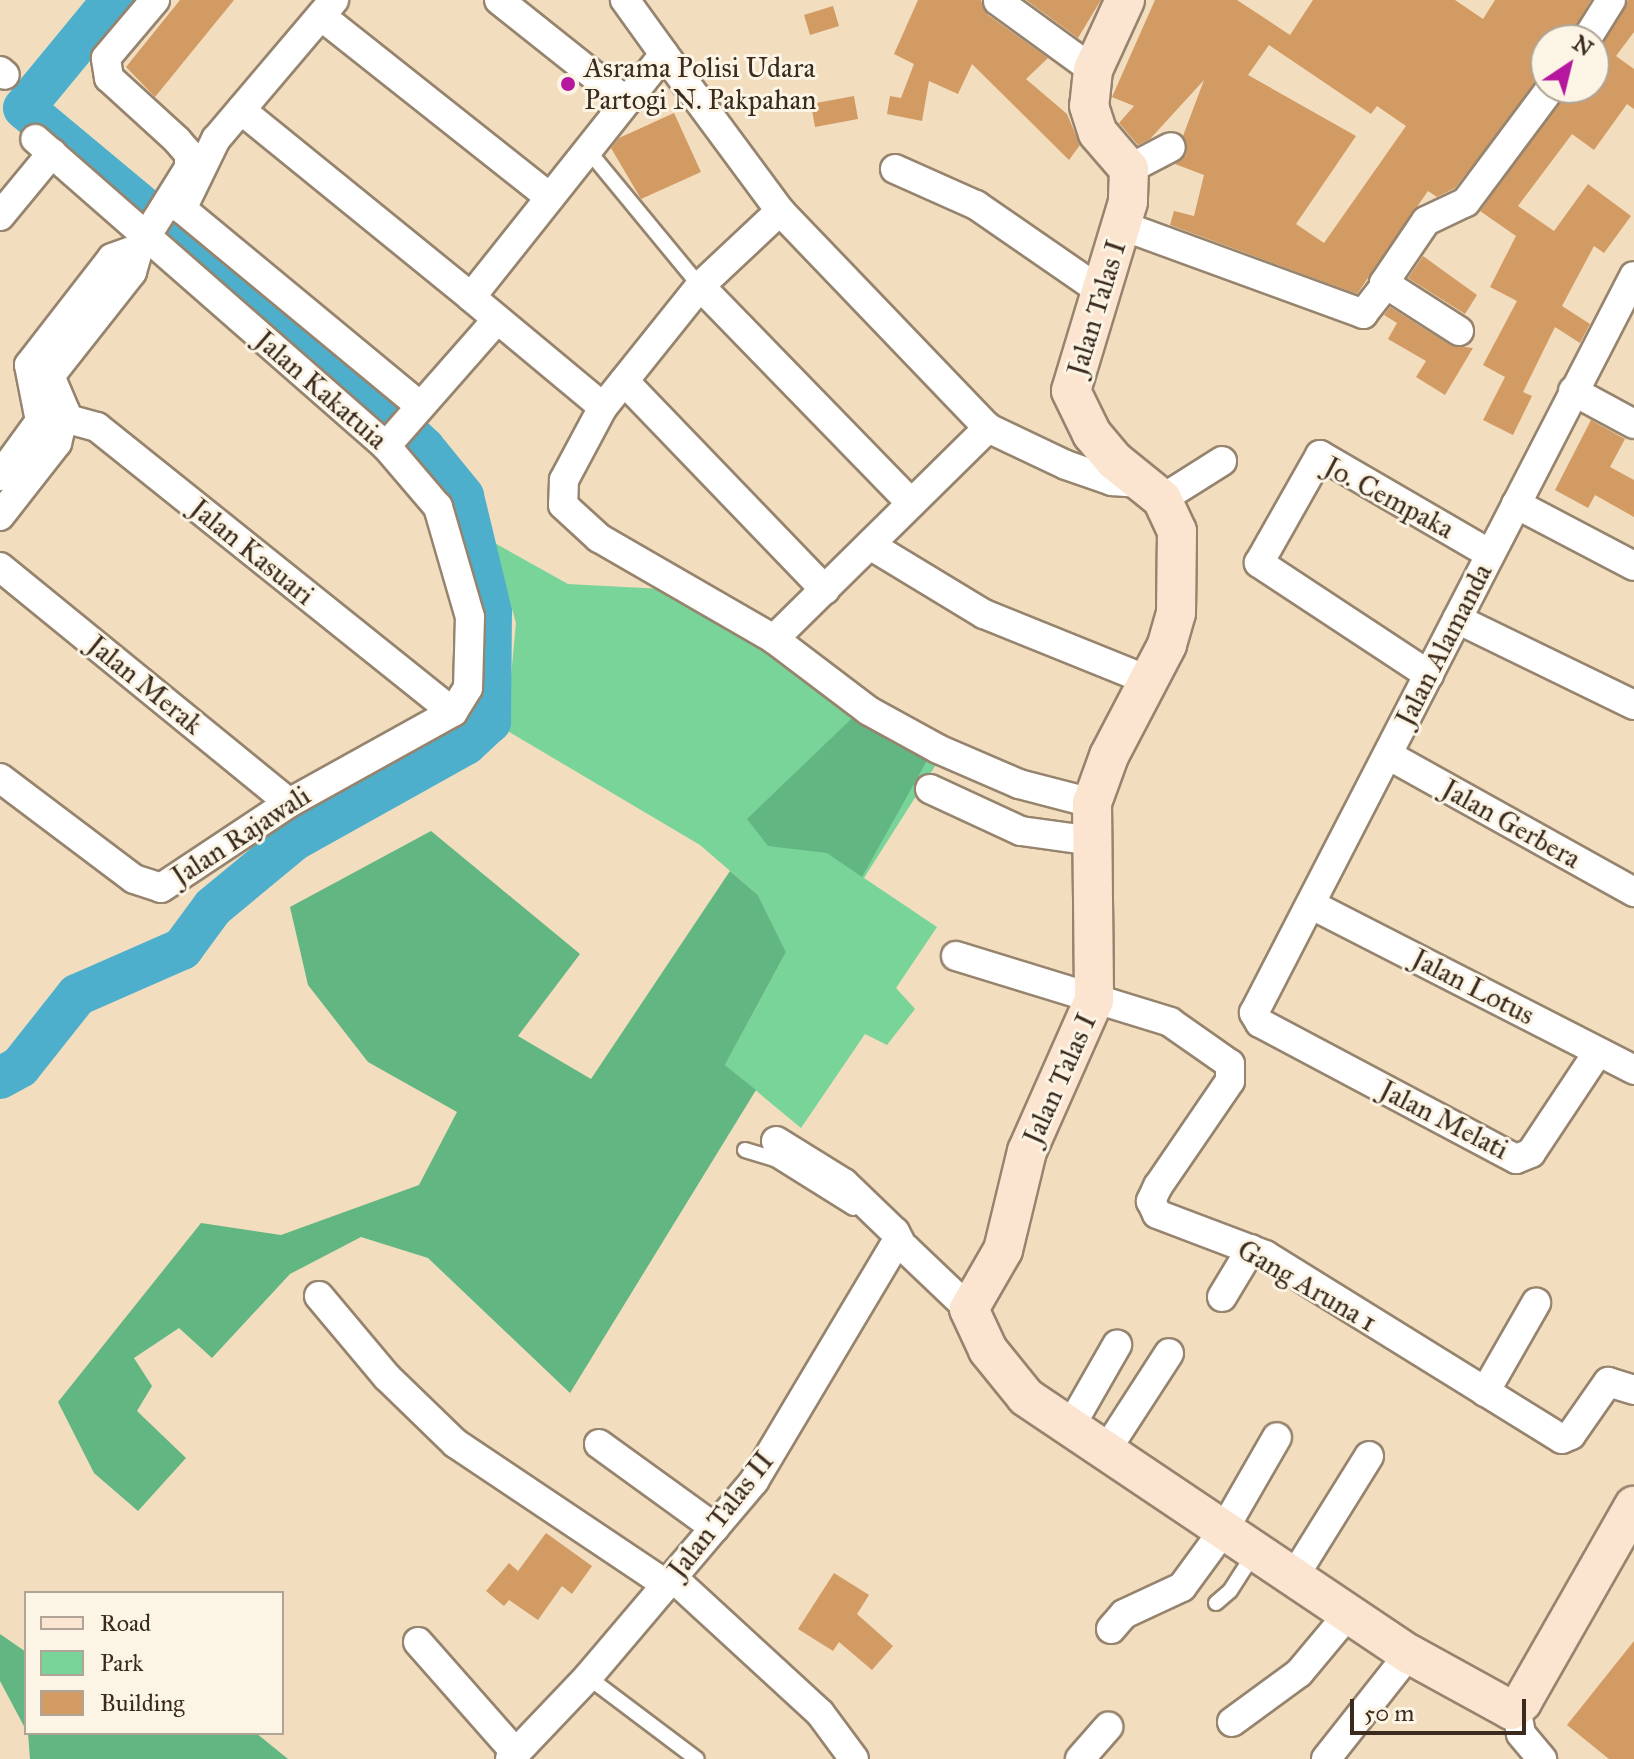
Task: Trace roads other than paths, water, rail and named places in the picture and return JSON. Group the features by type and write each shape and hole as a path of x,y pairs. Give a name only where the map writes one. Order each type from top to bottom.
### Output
{"street":[{"path":"0,516 57,443 50,376 132,272 189,168 189,154 109,78 106,58 155,0"},
{"path":"499,0 626,101"},
{"path":"625,0 780,211 988,428 1066,465 1151,491 1222,461"},
{"path":"1125,0 1093,70 1089,106 1093,123 1129,169 1171,147"},
{"path":"1596,24 1611,0"},
{"path":"998,1 1093,70"},
{"path":"414,410 183,214 216,139 327,8 548,196"},
{"path":"471,297 548,196 664,54"},
{"path":"1123,226 1363,314 1385,286 1426,221 1466,202 1490,164 1538,104"},
{"path":"241,110 603,407"},
{"name":"Jalan Kakatuia","path":"0,216 43,146 152,231 389,443 438,507 470,617 468,688 453,712"},
{"path":"895,169 976,205 1099,290"},
{"name":"Jalan Talas I","path":"969,1309 1003,1250 1027,1151 1094,1000 1092,803 1109,756 1150,681 1176,613 1180,575 1177,531 1151,491 1092,434 1071,391 1099,290 1123,226 1129,169"},
{"path":"780,211 700,286 603,407 564,480 563,505 599,538 774,639 869,711 938,749 1019,784 1092,803"},
{"name":"Jalan Alamanda","path":"1254,1013 1634,276"},
{"path":"700,286 911,503"},
{"path":"1385,286 1459,331"},
{"path":"389,443 414,410 496,321"},
{"path":"624,381 825,590"},
{"path":"1573,391 1634,424"},
{"path":"0,476 53,415"},
{"name":"Jalan Kasuari","path":"53,415 97,427 453,712"},
{"path":"774,639 988,428"},
{"name":"Jo. Cempaka","path":"1429,675 1259,563 1320,455 1490,554"},
{"path":"1516,504 1634,566"},
{"path":"870,545 984,614 1150,681"},
{"name":"Jalan Merak","path":"0,567 289,803"},
{"path":"1457,619 1634,705"},
{"name":"Jalan Rajawali","path":"0,778 148,888 161,888 289,803 453,712"},
{"name":"Jalan Gerbera","path":"1388,755 1634,892"},
{"path":"930,789 1021,831 1094,841"},
{"name":"Jalan Lotus","path":"1312,905 1634,1070"},
{"path":"956,956 1094,1000"},
{"name":"Gang Aruna 1","path":"1094,1000 1184,1028 1230,1064 1230,1081 1151,1201 1157,1214 1251,1249 1562,1439 1571,1435 1608,1382 1634,1390"},
{"name":"Jalan Melati","path":"1254,1013 1260,1023 1516,1159 1531,1153 1598,1052"},
{"path":"776,1141 844,1183 895,1232 898,1248 969,1309 1008,1376 1026,1397 1409,1654 1502,1707 1516,1708"},
{"name":"Jalan Talas II","path":"522,1754 754,1481 898,1248"},
{"path":"1222,1297 1251,1249"},
{"path":"319,1296 387,1377 455,1443 669,1580 820,1713 854,1759"},
{"path":"1485,1392 1536,1303"},
{"path":"1070,1427 1117,1345"},
{"path":"1107,1449 1169,1353"},
{"path":"1111,1629 1124,1614 1182,1587 1223,1531 1277,1437"},
{"path":"599,1444 715,1528"},
{"path":"1295,1575 1369,1456"},
{"path":"1542,1759 1521,1734 1516,1708 1634,1506"},
{"path":"1232,1722 1299,1673 1350,1612"},
{"path":"418,1642 522,1754"},
{"path":"1326,1759 1409,1654"},
{"path":"1080,1759 1108,1727"}],"lane":[{"path":"587,148 700,286"},
{"path":"745,1150 775,1159 823,1186 898,1248"},
{"path":"1216,1603 1230,1591 1256,1552"},
{"path":"588,1677 697,1759"}],"waterway":[{"path":"0,1078 20,1067 77,995 182,949 213,907 294,840 466,744 490,722 491,612 463,496 424,448 360,388 24,108 113,0"}],"place":[{"name":"Asrama Polisi Udara Partogi N. Pakpahan","path":"568,84"}]}
